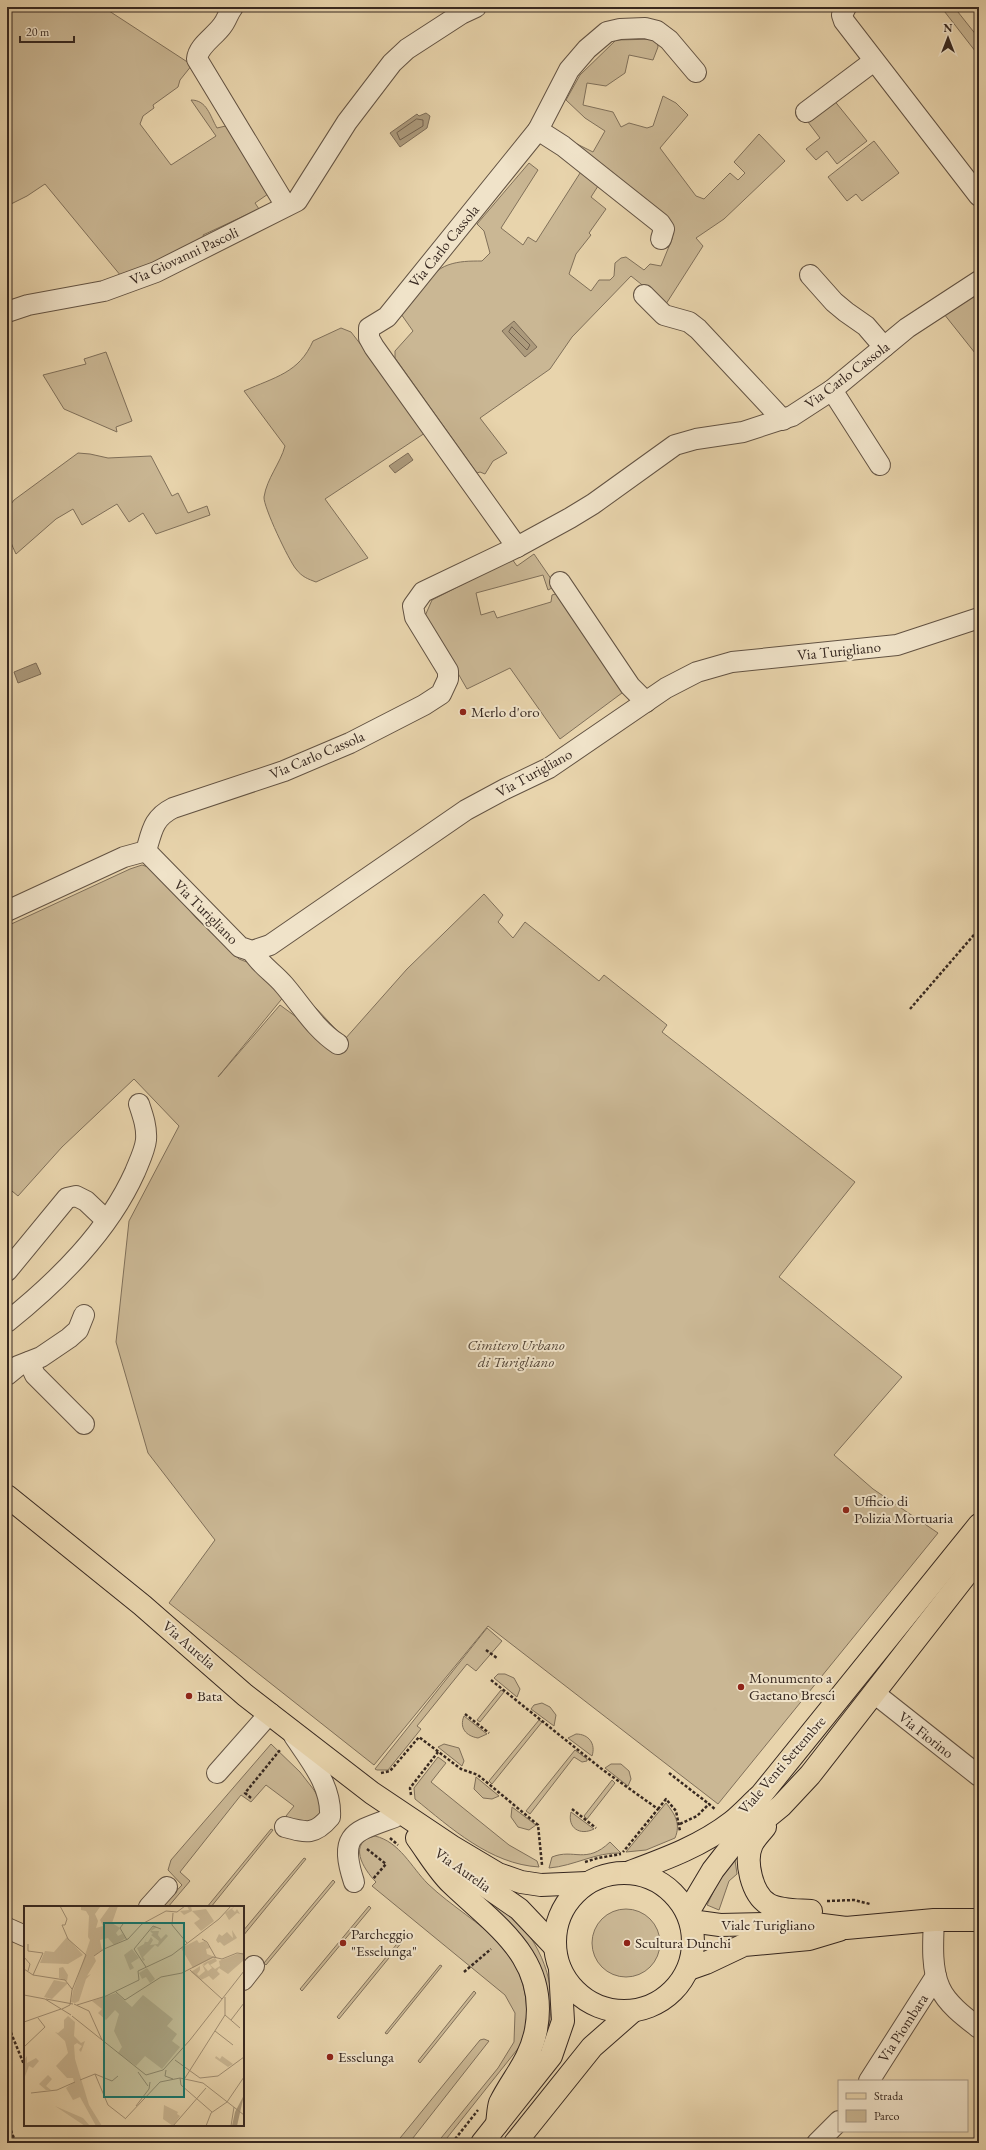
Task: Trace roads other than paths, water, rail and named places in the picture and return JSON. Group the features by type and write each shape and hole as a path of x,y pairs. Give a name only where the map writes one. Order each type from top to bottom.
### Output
{"main road":[{"name":"Via Aurelia","path":"7,1496 142,1605 245,1695 288,1728 374,1783 450,1846 498,1874 521,1882 541,1885 584,1873"},
{"name":"Viale Venti Settembre","path":"626,1860 677,1854 696,1845 732,1822 761,1795 979,1526"},
{"name":"Viale Venti Settembre","path":"689,1916 714,1870 731,1847 781,1806 810,1775 979,1558"},
{"name":"Via Aurelia","path":"374,1783 390,1826 409,1843 519,1909 555,1947"},
{"path":"781,1806 752,1845 748,1862 749,1873 756,1889 768,1904 788,1910 828,1913 838,1918 846,1928"},
{"path":"409,1843 450,1883 507,1934 523,1956 535,1983 538,2014 531,2050 500,2105 497,2124"},
{"path":"482,2143 551,2056 564,2021 560,1969 555,1947 557,1924 567,1902 584,1873 606,1874 626,1860 668,1888 682,1903 689,1916 694,1944 689,1968 679,1985 666,1998 650,2006 633,2010 615,2010 597,2006 581,1996 568,1983 560,1969"},
{"name":"Viale Turigliano","path":"689,1916 720,1925 807,1923 846,1928"},
{"name":"Viale Turigliano","path":"689,1968 706,1963 744,1945 809,1939 846,1928 934,1920 979,1920"},
{"path":"516,2143 592,2047 633,2010"}],"street":[{"path":"846,7 842,15 844,21 979,196"},
{"path":"229,9 222,26 198,52 197,59 286,206"},
{"name":"Via Giovanni Pascoli","path":"7,312 28,305 104,290 156,272 297,201 347,122 392,63 407,49 464,9"},
{"name":"Via Carlo Cassola","path":"517,547 374,347 369,338 369,328 387,317 538,130 569,70 587,49 607,32 620,29 639,28 657,31 669,40 696,72"},
{"path":"806,112 874,61"},
{"path":"538,130 563,146 660,223 664,229 661,239"},
{"path":"810,275 834,302 866,326 884,347"},
{"name":"Via Carlo Cassola","path":"146,851 152,829 161,814 173,808 284,771 350,743 424,705 441,694 448,679 448,670 415,617 413,606 416,599 423,592 517,547 593,504 675,445 696,439 743,432 784,420 832,390 907,328 979,281"},
{"path":"644,295 664,315 689,322 698,329 784,420"},
{"path":"832,390 880,465"},
{"path":"560,582 630,686 646,702"},
{"name":"Via Turigliano","path":"146,851 240,947 252,951 270,945 466,810 549,768 666,688 697,672 732,662 897,644 979,618"},
{"path":"7,911 124,857 146,851"},
{"path":"252,951 256,958 283,984 323,1035 338,1044"},
{"path":"7,1322 47,1287 78,1256 106,1220 125,1192 146,1142 146,1128 139,1104"},
{"path":"7,1271 68,1198 76,1196 86,1202 106,1220"},
{"path":"7,1375 18,1366 29,1362 69,1338 78,1330 84,1314"},
{"path":"29,1362 35,1375 84,1424"},
{"name":"Via Fiorino","path":"874,1693 979,1776"},
{"path":"217,1773 270,1713"},
{"path":"286,1827 305,1832 315,1830 330,1817 331,1804 317,1770 288,1728"},
{"path":"364,1881 348,1863 347,1850 350,1839 357,1830 390,1826"},
{"path":"150,1906 167,1887"},
{"name":"Via Piombara","path":"934,1920 936,1976 940,1989 949,2001 979,2028"},
{"path":"7,1928 24,1936"},
{"name":"Via Piombara","path":"870,2080 936,1976"},
{"path":"817,2143 838,2122"}],"water":[{"path":"426,113 430,116 427,128 400,147 390,133 417,114 419,116"},
{"path":"514,321 537,347 525,357 502,331"},
{"path":"408,453 413,460 395,473 389,466"},
{"path":"36,663 41,674 18,683 14,672"}],"place":[{"name":"Merlo d'oro","path":"463,712"},
{"name":"Ufficio di Polizia Mortuaria","path":"846,1510"},
{"name":"Monumento a Gaetano Bresci","path":"741,1687"},
{"name":"Bata","path":"189,1696"},
{"name":"Parcheggio \"Esselunga\"","path":"343,1943"},
{"name":"Scultura Dunchi","path":"627,1943"},
{"name":"Esselunga","path":"330,2057"}],"park label":[{"name":"Cimitero Urbano di Turigliano","path":"516,1354"}]}
